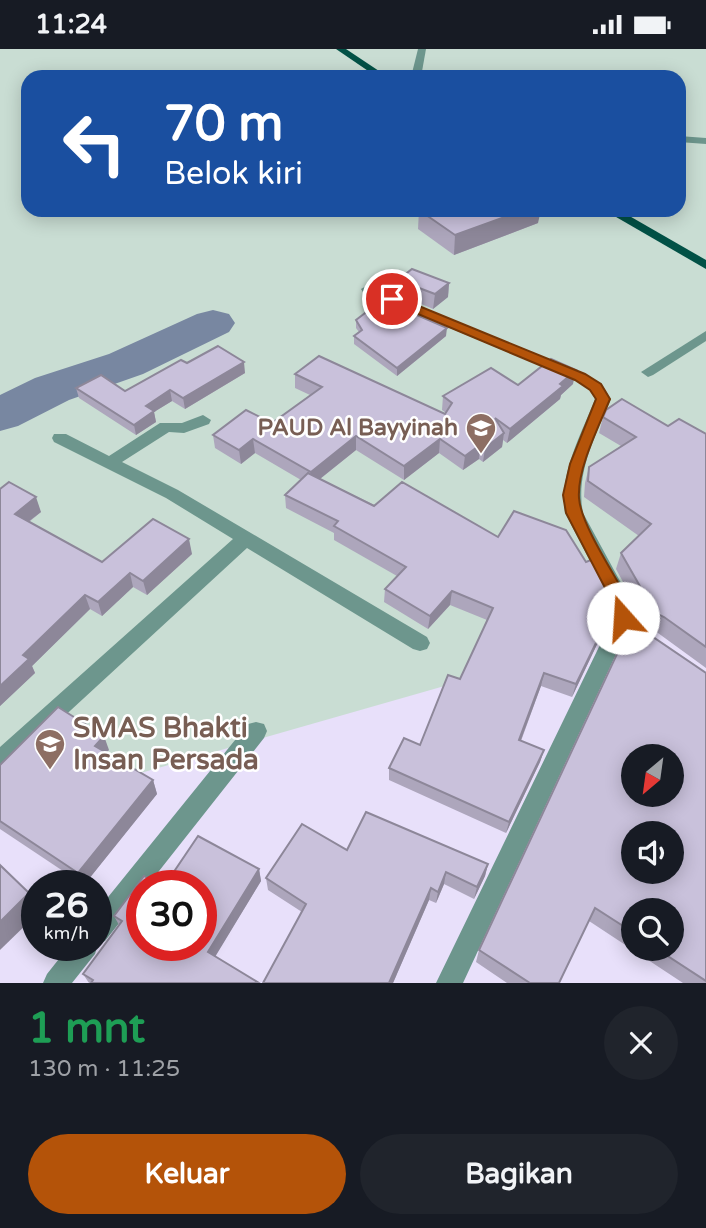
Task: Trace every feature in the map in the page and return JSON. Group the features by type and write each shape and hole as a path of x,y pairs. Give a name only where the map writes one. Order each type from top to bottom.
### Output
{"main road":[{"path":"340,49 372,70"},
{"path":"622,217 706,265"}],"street":[{"path":"418,70 422,49"},
{"path":"686,140 706,141"},
{"path":"368,289 580,377 596,387 603,399 578,464 571,495 574,513 622,605 623,618 449,983"},
{"path":"649,372 706,335"},
{"path":"109,463 166,427 184,428 202,420"},
{"path":"60,438 172,494 419,643"},
{"path":"0,761 244,539"},
{"path":"619,627 639,636"},
{"path":"112,912 256,731"},
{"path":"56,983 73,961"}],"green space":[{"path":"0,49 706,49 706,611 15,809 0,802"}],"building":[{"path":"429,217 505,217 455,235"},
{"path":"412,269 449,283 435,294 398,280"},
{"path":"386,297 422,312 417,315 447,328 397,368 354,336 362,330 356,320"},
{"path":"218,346 244,362 183,398 170,390 146,406 154,411 134,425 76,388 101,375 125,391 181,360 187,363"},
{"path":"319,356 445,414 452,403 443,396 491,368 518,385 551,359 576,370 560,384 563,386 510,429 495,418 504,433 485,448 480,445 465,456 440,439 404,466 356,436 311,472 253,439 239,450 213,435 246,410 272,423 322,387 295,374"},
{"path":"622,399 668,426 679,419 706,434 706,647 664,617 639,605 641,588 621,553 651,524 588,481 589,467 636,437 603,417 606,410"},
{"path":"308,473 374,506 402,482 498,537 514,511 566,530 586,562 591,560 601,574 604,572 615,592 615,604 576,684 544,673 519,740 544,750 509,822 389,768 404,738 420,745 448,675 460,679 493,608 452,591 430,616 385,589 406,567 334,526 338,521 285,495"},
{"path":"9,482 36,497 15,514 102,562 153,519 189,539 143,581 130,573 98,602 85,595 23,655 29,659 0,686 0,489"},
{"path":"630,626 647,633 706,673 706,981 675,961 684,961 684,898 621,898 621,925 595,908 559,983 530,983 479,950"},
{"path":"58,707 104,736 95,746 153,780 80,870 74,870 0,821 0,765"},
{"path":"366,812 488,864 477,887 446,872 438,892 431,888 389,983 263,983 306,904 266,878 302,824 347,850"},
{"path":"198,836 259,869 217,937 217,870 175,870"},
{"path":"0,865 21,885 21,901 0,922"},
{"path":"126,900 126,961 217,961 217,957 259,983 91,983 93,980 83,974 93,961 112,961 112,935 122,921 114,916"}],"waterway":[{"path":"0,415 52,389 126,364 213,323"}],"place":[{"name":"PAUD Al Bayyinah","path":"481,455"},
{"name":"SMAS Bhakti Insan Persada","path":"50,771"}],"route":[{"path":"392,299 580,377 596,387 603,399 600,412 578,464 571,495 574,513 622,605 623,618"}]}
